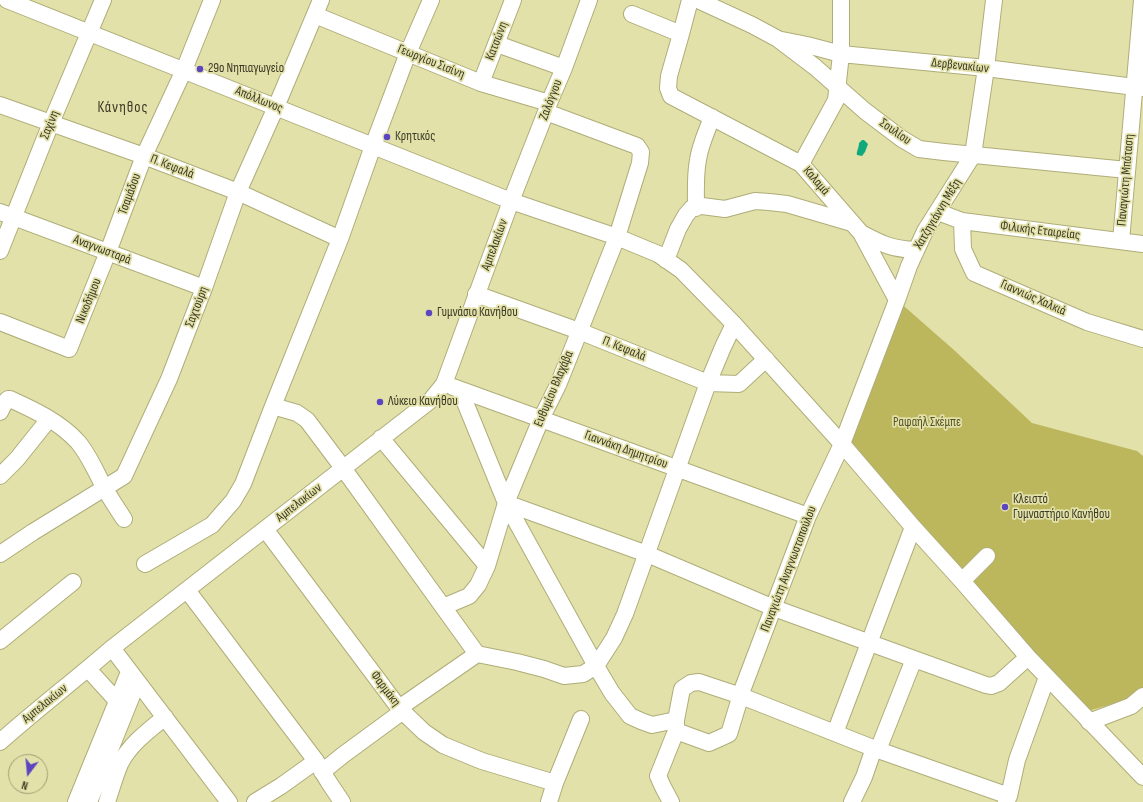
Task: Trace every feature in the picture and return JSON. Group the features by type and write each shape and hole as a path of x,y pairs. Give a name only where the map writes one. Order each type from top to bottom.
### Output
{"street":[{"name":"Απόλλωνος","path":"7,0 511,201 617,237 658,254 681,270 734,324 842,444 912,527 962,581 1028,657 1143,777"},
{"name":"Σαχίνη","path":"0,251 7,214 51,123 103,0"},
{"path":"184,70 212,0"},
{"name":"Σαχτούρη","path":"0,554 124,476 169,379 204,288 238,192 321,0"},
{"path":"145,564 212,526 233,501 243,484 340,239 408,53 430,0"},
{"name":"Κατσώνη","path":"481,83 513,0"},
{"name":"Ζαλόγγου","path":"511,201 564,68 589,0"},
{"path":"632,14 681,34 690,0"},
{"name":"Σουλίου","path":"698,0 778,39 815,66 865,110 902,139 919,149 1127,170"},
{"path":"801,164 836,100 841,54 841,0"},
{"name":"Χατζηγιάννη Μέξη","path":"842,444 916,250 925,231 973,155 986,68 994,0"},
{"name":"Παναγιώτη Μπόταση","path":"1121,241 1127,170 1137,121 1142,0"},
{"name":"Γεωργίου Σισίνη","path":"315,15 481,83 547,108 637,146 641,152"},
{"name":"Καλαμά","path":"681,34 669,76 668,88 671,96 801,164 856,228 898,300"},
{"name":"Δερβενακίων","path":"778,39 841,54 986,68 1139,88"},
{"path":"497,44 564,68"},
{"name":"Τσαμάδου","path":"108,252 144,156 184,70"},
{"name":"Π. Κεφαλά","path":"0,105 144,156 238,192 340,239"},
{"path":"696,208 698,159 712,117"},
{"name":"Ευθυμίου Βλαχάβα","path":"443,607 469,596 478,585 486,566 506,504 541,419 558,385 617,237 640,164 641,152"},
{"name":"Αμπελακίων","path":"0,742 30,715 112,648 431,400 444,384 511,201"},
{"path":"666,260 678,229 692,208 702,206 725,209 755,201 787,204 856,228 888,247 916,250"},
{"name":"Φιλικής Εταιρείας","path":"938,212 962,221 1143,244"},
{"name":"Αναγνωσταρά","path":"7,214 204,288"},
{"name":"Γιαννιώς Χαλκιά","path":"962,221 963,249 974,273 1087,322 1143,339"},
{"name":"Νικοδήμου","path":"0,322 69,349 108,252"},
{"name":"Π. Κεφαλά","path":"476,294 579,331 708,383 739,384 766,359"},
{"path":"273,406 297,414 307,420 476,654 517,662 564,676 583,674 596,666 614,638 625,614 708,383 734,324"},
{"name":"Γιαννάκη Δημητρίου","path":"444,384 808,516"},
{"path":"460,390 506,504 596,666 612,693 630,716 641,722 652,725 676,725 710,743 728,734 741,696"},
{"path":"0,412 5,402 10,399 60,425 78,442 88,456 104,488 124,519"},
{"path":"0,476 17,459 49,418"},
{"path":"381,438 486,566"},
{"name":"Παναγιώτη Αναγνωστοπούλου","path":"741,696 808,516 842,444"},
{"path":"506,504 647,554 774,608 986,685 991,686 999,683 1028,657"},
{"path":"835,733 912,527"},
{"name":"Φαρμάκη","path":"265,529 401,710 424,732 443,745 482,761 555,783"},
{"path":"962,581 987,556"},
{"path":"0,641 73,582"},
{"path":"187,590 319,766 342,802"},
{"path":"112,648 229,802"},
{"path":"255,802 281,786 342,755 476,654"},
{"path":"852,802 914,659"},
{"path":"88,669 117,701"},
{"path":"76,802 117,701 133,677"},
{"path":"89,802 133,677"},
{"path":"671,802 658,776 676,725 682,689 691,683 699,682 741,696 1008,799 1017,760 1047,677"},
{"path":"1089,722 1131,706 1143,696"},
{"path":"107,802 120,764 140,738 165,717"},
{"path":"549,802 580,719"}],"green space":[{"name":"Ραφαήλ Σκέμπε","path":"897,300 954,350 1032,423 1137,451 1143,456 1143,690 1133,698 1081,713 842,444"}],"shaded area":[{"path":"862,140 868,144 862,156 857,154 859,143"}],"place":[{"name":"29ο Νηπιαγωγείο","path":"200,69"},
{"name":"Κρητικός","path":"387,137"},
{"name":"Γυμνάσιο Κανήθου","path":"429,313"},
{"name":"Λύκειο Κανήθου","path":"380,402"},
{"name":"Κλειστό Γυμναστήριο Κανήθου","path":"1005,507"}],"district":[{"name":"Κάνηθος","path":"123,108"}]}
